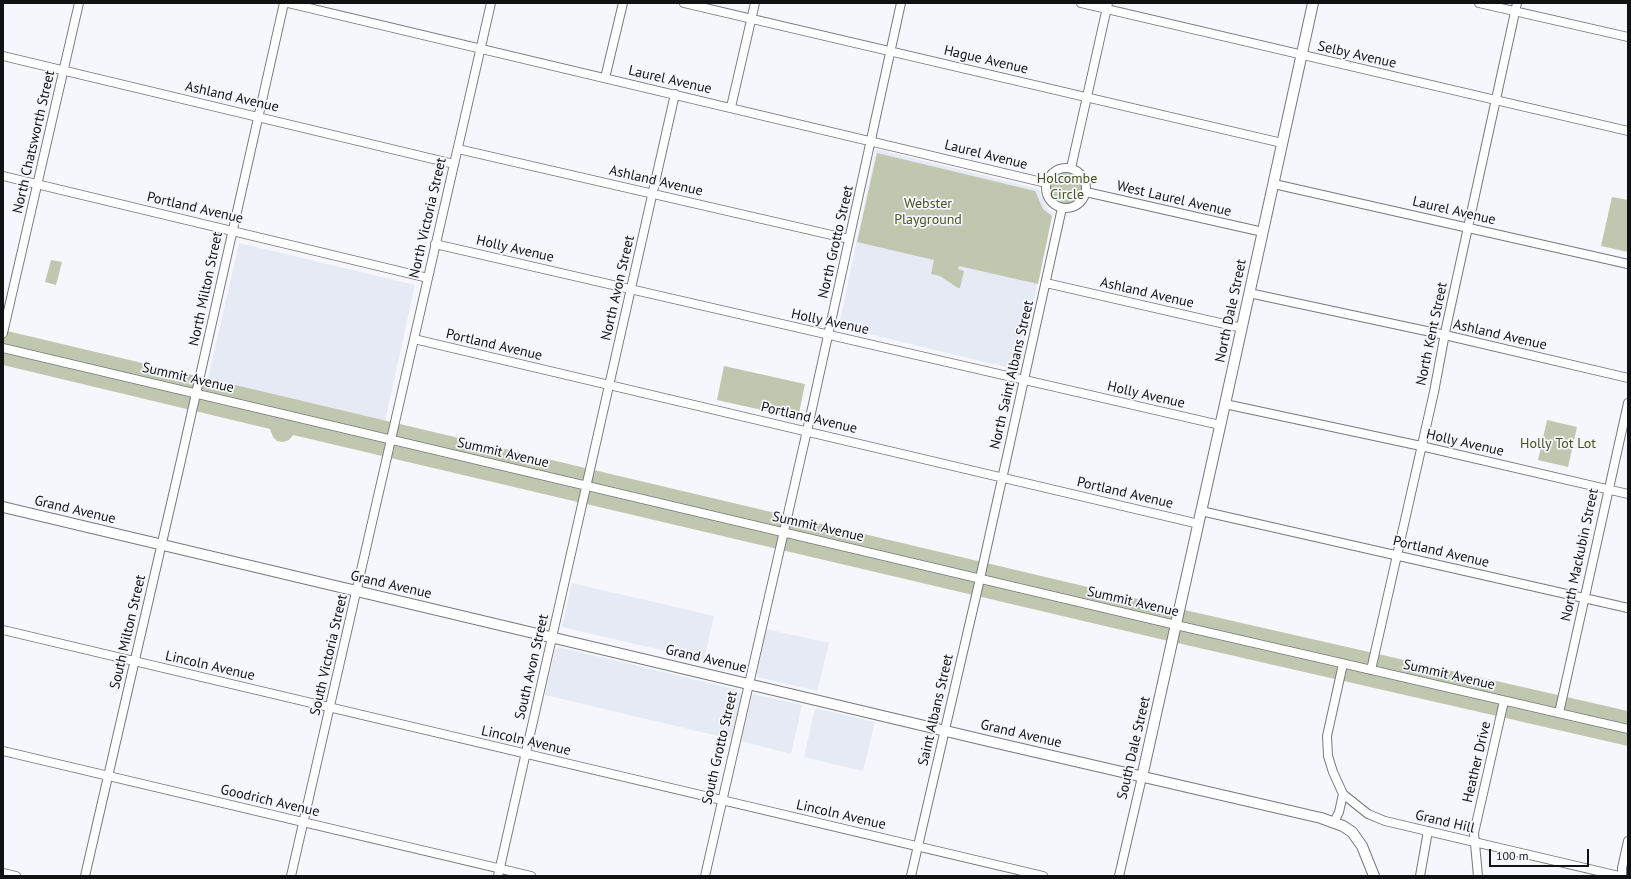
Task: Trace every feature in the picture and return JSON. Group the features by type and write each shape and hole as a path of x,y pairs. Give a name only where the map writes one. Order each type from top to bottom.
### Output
{"main road":[{"name":"North Dale Street","path":"1176,625 1313,3"},
{"name":"Grand Avenue","path":"3,507 1142,777 1321,818 1334,822 1352,832 1358,839 1374,876"},
{"name":"South Dale Street","path":"1142,777 1176,625"}],"street":[{"name":"North Chatsworth Street","path":"3,333 79,3"},
{"name":"North Milton Street","path":"196,393 284,3"},
{"name":"Laurel Avenue","path":"288,3 872,140 1046,183"},
{"name":"North Victoria Street","path":"391,440 491,3"},
{"path":"605,78 623,3"},
{"name":"Hague Avenue","path":"684,3 1282,143"},
{"path":"731,107 755,3"},
{"name":"North Grotto Street","path":"783,532 850,240 902,3"},
{"name":"Selby Avenue","path":"1081,3 1107,6 1302,55 1628,131"},
{"path":"1479,3 1516,7 1628,37"},
{"path":"1071,168 1107,6"},
{"name":"North Kent Street","path":"1371,670 1434,392 1516,7"},
{"name":"Ashland Avenue","path":"3,56 454,164"},
{"name":"North Avon Street","path":"587,487 675,94"},
{"name":"Ashland Avenue","path":"458,149 850,240"},
{"path":"1071,168 1079,171 1083,176 1086,181 1086,192 1079,204 1073,208 1062,208 1050,201 1045,189 1046,183 1056,170 1071,168"},
{"name":"Portland Avenue","path":"3,176 428,278"},
{"name":"Laurel Avenue","path":"1274,184 1628,264"},
{"name":"West Laurel Avenue","path":"1086,192 1263,232"},
{"name":"North Saint Albans Street","path":"980,579 1062,208"},
{"name":"Holly Avenue","path":"435,244 1220,425"},
{"name":"Ashland Avenue","path":"1046,283 1242,328"},
{"name":"Ashland Avenue","path":"1249,293 1445,335 1628,378"},
{"name":"Portland Avenue","path":"414,339 1199,524"},
{"name":"Summit Avenue","path":"3,348 587,487 1343,664 1628,729"},
{"name":"South Milton Street","path":"85,876 196,393"},
{"name":"North Mackubin Street","path":"1559,713 1628,403"},
{"name":"Holly Avenue","path":"1225,404 1421,446 1628,494"},
{"name":"South Victoria Street","path":"291,876 391,440"},
{"name":"South Avon Street","path":"499,872 587,487"},
{"name":"Portland Avenue","path":"1201,511 1628,608"},
{"name":"South Grotto Street","path":"704,876 783,532"},
{"name":"Saint Albans Street","path":"911,876 980,579"},
{"name":"Lincoln Avenue","path":"3,630 1043,876"},
{"path":"1334,822 1339,812 1343,794 1333,772 1327,749 1327,736 1343,664"},
{"name":"Heather Drive","path":"1478,876 1474,833 1504,701"},
{"name":"Goodrich Avenue","path":"3,751 499,872 531,876"},
{"name":"South Dale Street","path":"1119,876 1142,777"},
{"name":"Grand Hill","path":"1343,794 1374,818 1619,876"},
{"path":"1420,876 1428,831"},
{"path":"1622,876 1622,868 1628,841"},
{"path":"3,873 16,876"}],"shaded area":[{"path":"876,149 1039,189 1046,208 1053,214 1018,370 839,326"},
{"path":"239,243 415,285 385,421 208,379"},
{"path":"572,583 714,616 704,660 562,627"},
{"path":"766,629 829,643 817,691 758,677 756,671"},
{"path":"559,647 738,690 741,693 741,697 731,739 545,695 555,650"},
{"path":"753,694 802,705 791,754 741,741"},
{"path":"815,708 875,722 863,771 804,757"}],"green space":[{"name":"Webster Playground","path":"877,153 1035,191 1043,209 1052,216 1038,284 959,266 958,269 964,271 960,288 958,288 940,276 931,274 934,260 857,242"},
{"name":"Holcombe Circle","path":"1067,171 1076,174 1080,178 1083,187 1080,196 1076,200 1067,203 1058,200 1054,196 1051,187 1054,178 1058,174"},
{"path":"1612,197 1628,200 1628,252 1601,246"},
{"path":"51,260 62,262 56,285 45,282"},
{"path":"3,330 1189,611 1628,711 1628,746 1160,639 293,435 289,440 283,442 277,441 273,437 270,429 3,365"},
{"path":"724,366 805,384 798,418 717,400"},
{"name":"Holly Tot Lot","path":"1547,420 1577,427 1568,467 1538,460"}]}
